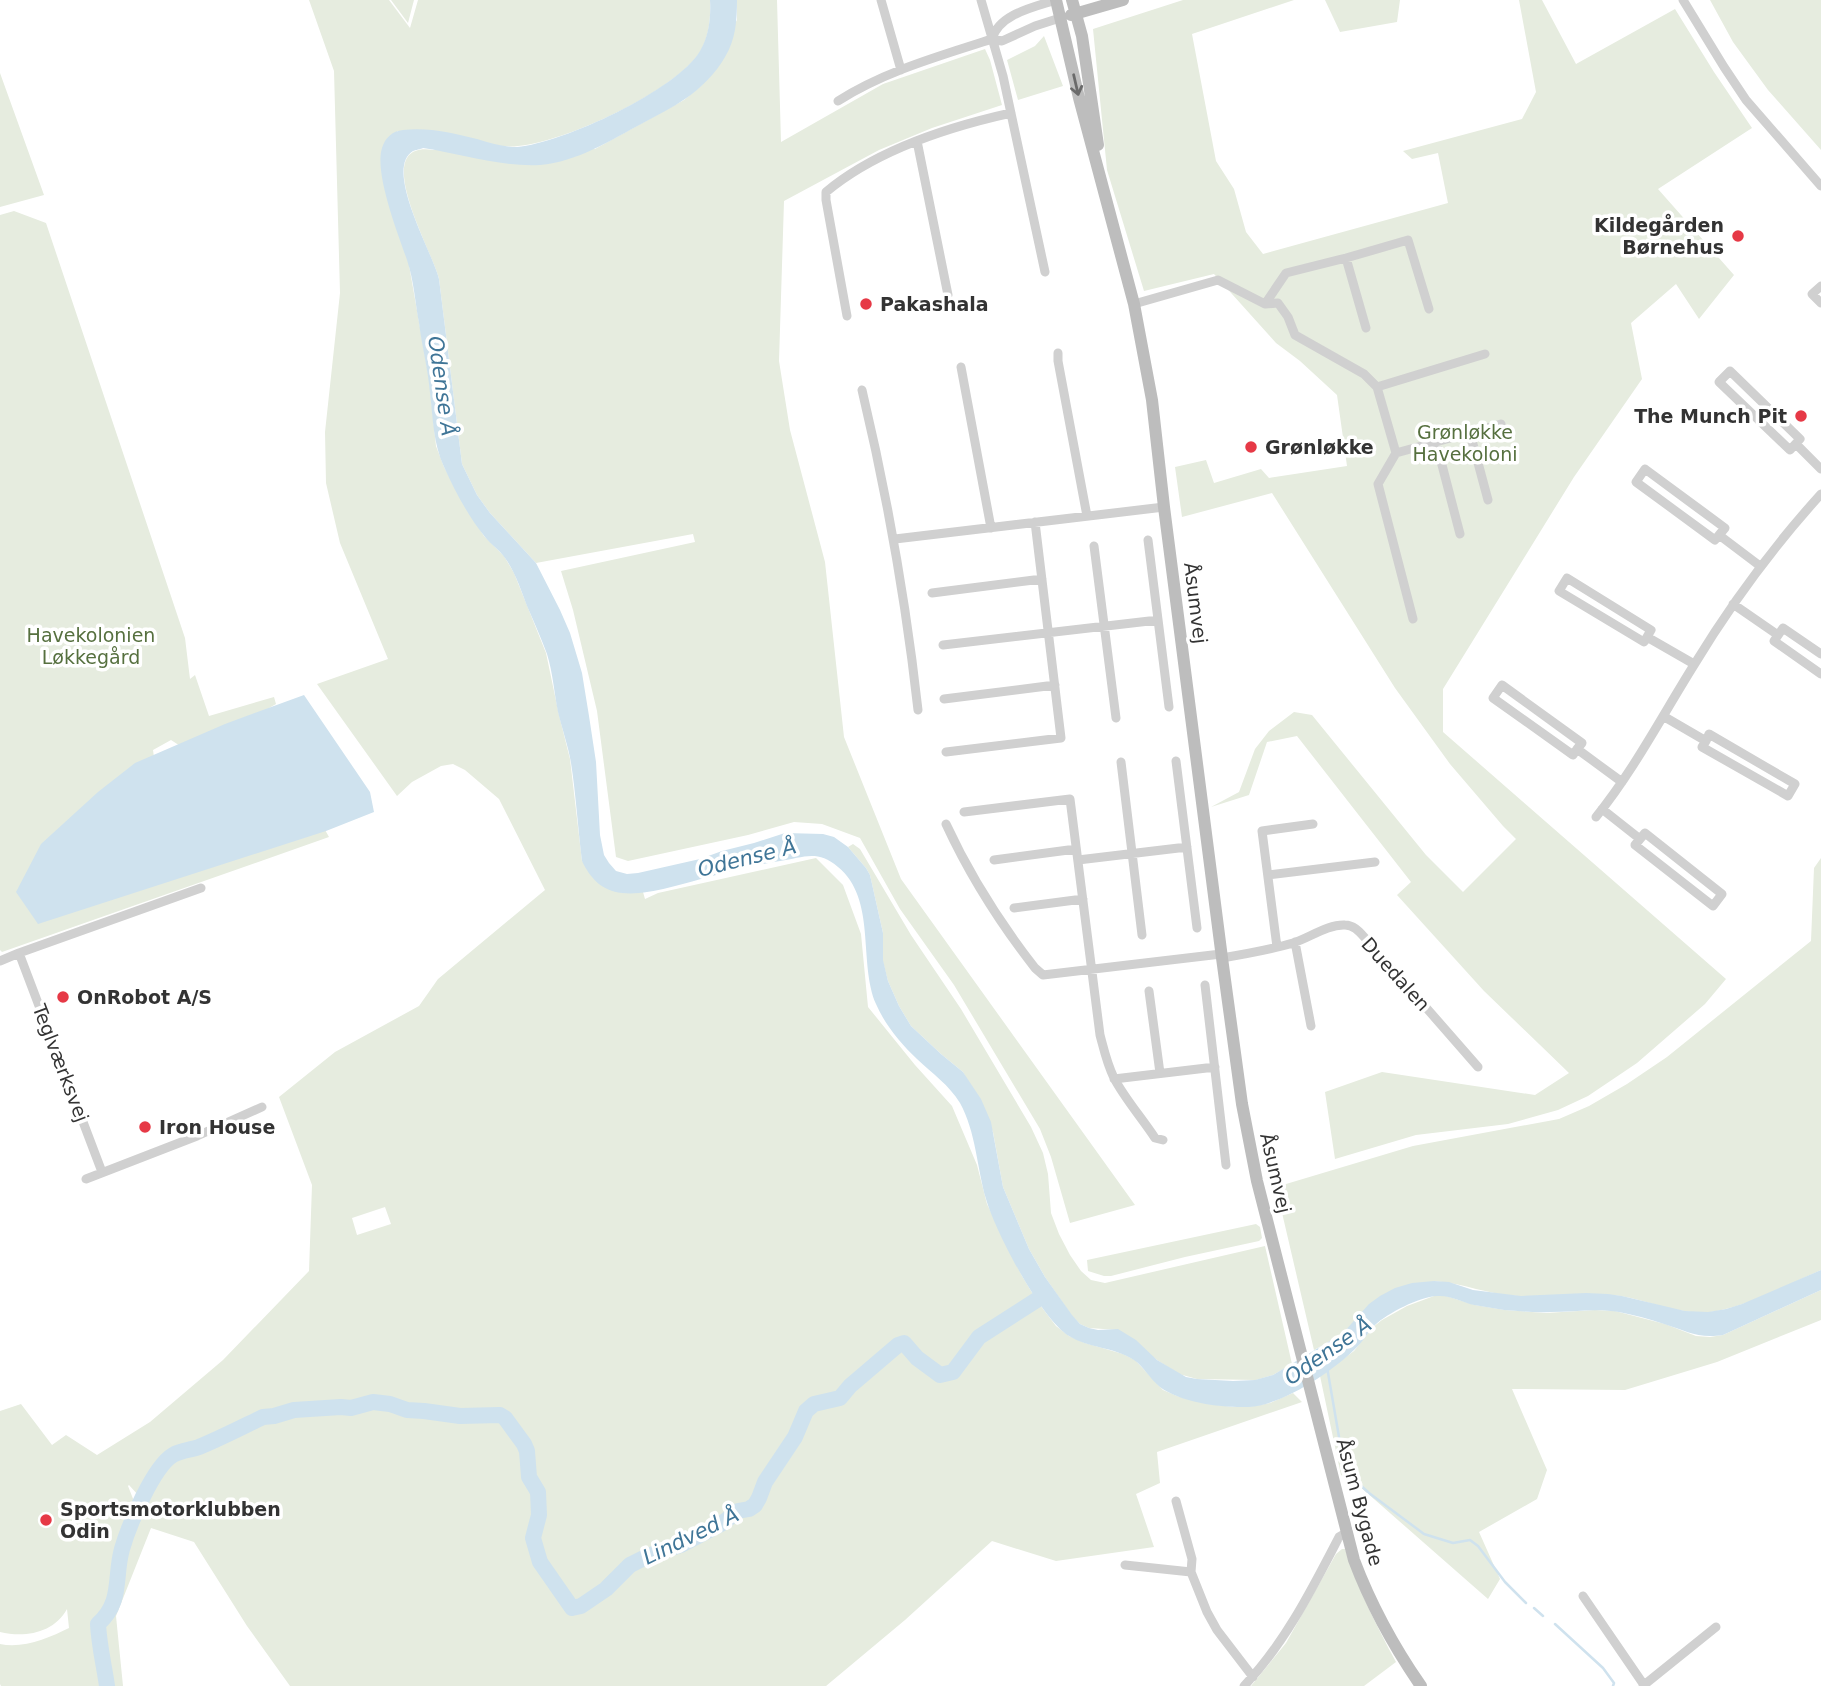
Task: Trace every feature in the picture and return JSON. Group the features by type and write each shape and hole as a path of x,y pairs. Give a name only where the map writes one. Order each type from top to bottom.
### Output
{"street":[{"path":"881,0 901,70"},
{"path":"981,0 1011,113 1045,272"},
{"name":"Åsumvej","path":"992,38 995,29 1002,23 1023,11 1057,0 1134,304 1153,400 1164,507 1247,1133 1312,1398"},
{"name":"Åsumvej","path":"1072,0 1082,36 1094,106 1105,194"},
{"path":"1060,18 1124,0"},
{"path":"1683,0 1746,100 1821,186"},
{"name":"Åsumvej","path":"838,101 857,89 901,70 992,38 1002,41 1060,18"},
{"path":"847,316 826,192 870,163 917,141 959,126 1011,113"},
{"path":"917,141 948,295"},
{"path":"1265,304 1286,273 1408,240 1429,310"},
{"path":"1346,258 1367,328"},
{"path":"1134,304 1218,280 1265,304 1278,303 1296,335 1364,374 1377,387 1396,453"},
{"path":"1821,286 1812,294 1821,303"},
{"path":"1058,353 1087,516"},
{"path":"1377,387 1485,354"},
{"path":"961,367 991,528"},
{"path":"1730,371 1800,439 1796,444 1790,450 1719,382 1730,371"},
{"path":"862,390 895,539 918,710"},
{"path":"1413,619 1378,484 1396,453 1501,424"},
{"path":"1470,433 1488,500"},
{"path":"1436,442 1460,534"},
{"path":"1796,444 1821,469"},
{"path":"1645,469 1725,528 1720,535 1716,540 1636,482 1645,469"},
{"path":"1640,839 1599,813 1622,782 1733,604 1760,566 1821,494"},
{"path":"895,539 1164,507"},
{"path":"946,752 1061,738 1035,522"},
{"path":"1720,535 1760,566"},
{"name":"Åsumvej","path":"1148,540 1169,707"},
{"path":"1094,547 1116,718"},
{"path":"1567,578 1651,630 1647,637 1644,642 1559,591 1567,578"},
{"path":"932,593 1042,579"},
{"path":"1733,604 1778,635"},
{"name":"Åsumvej","path":"943,645 1158,620"},
{"path":"1821,654 1783,628 1774,640 1821,674"},
{"path":"1647,637 1695,664"},
{"path":"944,699 1055,685"},
{"path":"1502,685 1582,743 1577,749 1573,755 1493,698 1502,685"},
{"path":"1663,716 1706,741"},
{"path":"1709,734 1796,784 1788,796 1702,747 1706,741 1709,734"},
{"path":"1577,749 1622,782"},
{"path":"1176,761 1196,928"},
{"path":"1121,762 1142,935"},
{"path":"964,812 1070,799 1100,1035 1114,1079 1156,1138 1163,1140"},
{"path":"946,824 995,914 1043,975 1222,956"},
{"path":"1277,947 1262,831 1313,824"},
{"path":"1645,833 1722,894 1713,906 1635,845 1640,839 1645,833"},
{"path":"1078,860 1186,847"},
{"path":"994,860 1076,849"},
{"path":"1268,876 1375,862"},
{"path":"0,961 201,888"},
{"path":"1014,908 1083,900"},
{"name":"Duedalen","path":"1222,956 1277,947 1336,926 1349,925 1355,928 1478,1067"},
{"path":"1295,942 1311,1026"},
{"name":"Teglværksvej","path":"19,953 102,1172"},
{"path":"1205,985 1226,1165"},
{"path":"1149,991 1160,1073"},
{"path":"1114,1079 1215,1067"},
{"path":"86,1179 197,1136 262,1107"},
{"name":"Åsum Bygade","path":"1312,1398 1346,1534 1364,1587 1421,1686"},
{"path":"1176,1501 1192,1559 1191,1572 1207,1612 1217,1630 1253,1676"},
{"path":"1244,1686 1283,1637 1339,1537 1346,1534"},
{"path":"1125,1565 1191,1572"},
{"path":"1583,1595 1643,1686 1716,1627"}],"green space":[{"path":"309,0 389,0 410,28 418,0 710,0 706,40 687,67 643,98 589,125 538,142 513,146 397,131 409,265 429,379 436,446 463,503 484,536 504,556 514,573 546,653 570,759 582,861 622,893 643,892 645,899 658,893 816,858 843,885 861,934 868,1007 952,1106 977,1165 987,1204 1022,1276 1056,1326 1085,1343 1135,1360 1163,1390 1177,1396 1234,1407 1270,1403 1293,1393 1302,1402 1157,1452 1160,1483 1136,1494 1154,1547 1056,1561 992,1541 905,1620 826,1686 290,1686 247,1626 194,1542 151,1528 116,1616 123,1686 1,1686 0,1644 27,1644 69,1628 67,1609 55,1624 38,1632 0,1632 0,1411 21,1404 52,1445 66,1435 97,1455 150,1422 223,1360 309,1271 312,1185 279,1097 335,1052 419,1006 438,979 545,890 499,799 465,770 453,764 441,766 412,782 397,796 317,684 388,659 340,543 326,483 325,432 340,293 334,71","holes":["385,1207 391,1224 357,1235 352,1218","128,1486 148,1506 141,1519"]},
{"path":"391,0 414,0 408,23"},
{"path":"737,0 777,0 781,142 883,84 985,49 990,60 1002,105 932,128 879,150 784,201 779,361 790,430 825,562 844,737 901,879 1135,1205 1070,1223 1040,1129 954,985 900,909 860,838 822,824 794,822 748,835 628,861 616,857 597,711 561,571 695,542 693,534 536,563 490,513 477,495 462,464 439,279 409,201 404,179 405,162 414,152 433,150 595,149 684,100 702,85 737,20"},
{"name":"Grønløkke Havekoloni","path":"1183,0 1294,0 1192,34 1216,161 1234,189 1246,232 1263,254 1448,203 1438,153 1412,159 1403,151 1522,119 1536,92 1519,0 1542,0 1576,64 1675,9 1752,128 1658,189 1734,275 1699,319 1676,284 1631,323 1642,379 1574,477 1443,689 1443,732 1726,979 1705,1004 1637,1063 1588,1096 1558,1110 1508,1124 1416,1135 1335,1159 1325,1092 1382,1072 1535,1095 1569,1073 1484,991 1397,895 1411,882 1297,736 1267,742 1249,795 1211,807 1239,792 1255,749 1269,731 1294,712 1312,715 1426,855 1463,892 1516,839 1450,764 1395,688 1272,493 1182,517 1175,467 1206,460 1214,483 1261,469 1269,478 1347,466 1337,395 1276,343 1214,274 1144,291 1107,170 1093,29"},
{"path":"1325,0 1400,0 1397,22 1340,32"},
{"path":"1710,0 1821,0 1821,150 1768,90 1733,42"},
{"path":"1044,36 1063,86 1018,100 1007,60 1035,46"},
{"path":"0,73 44,195 0,207"},
{"name":"Havekolonien Løkkegård","path":"14,211 46,223 185,638 190,679 195,675 209,716 274,697 276,704 191,753 171,740 153,750 156,771 324,828 329,837 2,952 0,215"},
{"path":"853,844 860,849 911,935 961,1009 1031,1127 1043,1153 1048,1174 1051,1213 1059,1234 1081,1271 1091,1280 1105,1283 1265,1246 1292,1364 1273,1375 1256,1380 1197,1379 1179,1374 1118,1330 1089,1328 1072,1316 1029,1249 1003,1187 993,1132 963,1072 911,1026 899,1006 883,962 883,933 870,875 848,847"},
{"path":"1821,858 1821,1270 1737,1306 1710,1312 1676,1310 1621,1296 1507,1295 1434,1281 1314,1350 1276,1187 1413,1146 1559,1119 1589,1106 1627,1084 1667,1057 1811,941 1814,868"},
{"path":"1256,1224 1260,1227 1262,1238 1259,1241 1111,1276 1088,1271 1087,1260"},
{"path":"1821,1290 1821,1320 1717,1362 1625,1390 1512,1389 1547,1470 1537,1499 1479,1532 1500,1579 1488,1599 1358,1485 1341,1475 1320,1376 1354,1351 1373,1327 1407,1306 1434,1296 1446,1296 1505,1310 1546,1313 1615,1311 1665,1324 1696,1336 1710,1337 1723,1335"},
{"path":"1345,1549 1368,1607 1396,1662 1364,1686 1251,1686 1286,1643 1336,1554"}],"water":[{"name":"Odense Å","path":"710,0 737,0 734,36 721,63 691,95 593,149 567,160 540,165 482,160 423,148 413,151 405,161 406,193 439,279 462,464 477,495 490,513 536,563 570,633 582,673 596,762 600,835 604,855 609,863 616,871 638,873 700,859 785,833 823,834 834,837 848,847 870,875 883,933 883,960 888,981 899,1006 911,1026 963,1072 981,1099 991,1122 1003,1187 1029,1249 1045,1277 1080,1324 1098,1330 1118,1329 1136,1340 1157,1360 1186,1377 1233,1381 1255,1380 1273,1375 1343,1333 1369,1304 1380,1296 1412,1283 1449,1282 1473,1290 1521,1296 1608,1294 1685,1311 1708,1312 1742,1304 1821,1270 1821,1290 1723,1335 1714,1336 1693,1334 1648,1319 1611,1311 1504,1310 1447,1297 1430,1297 1404,1306 1388,1316 1375,1325 1358,1346 1333,1367 1306,1386 1276,1400 1262,1405 1239,1407 1179,1397 1160,1387 1134,1360 1069,1336 1045,1312 1033,1294 991,1213 970,1126 960,1103 946,1085 899,1041 876,1004 868,969 858,896 850,880 838,867 816,856 803,857 742,868 642,893 608,890 593,878 582,861 571,763 547,654 512,569 467,512 440,458 411,276 388,204 380,159 385,141 392,133 399,131 440,131 517,147 562,136 617,112 668,82 700,51 709,26"},
{"path":"304,695 370,792 374,812 326,831 38,924 16,892 41,844 98,792 135,763 225,724"}],"waterway":[{"name":"Lindved Å","path":"107,1686 98,1624 111,1607 122,1549 136,1512 158,1471 179,1452 207,1444 263,1417 294,1410 351,1408 373,1402 407,1410 460,1416 500,1415 505,1418 527,1451 529,1477 538,1492 539,1515 533,1538 540,1562 572,1608 581,1606 606,1589 630,1565 681,1545 721,1524 738,1511 755,1505 765,1482 795,1437 806,1411 814,1404 840,1398 850,1386 898,1345 904,1343 917,1358 940,1375 953,1372 979,1337 1046,1294"},
{"name":"Odense Å","path":"1327,1367 1344,1466 1348,1474 1424,1534 1453,1543 1470,1540 1526,1603"},
{"path":"1534,1608 1543,1616"},
{"path":"1555,1624 1603,1668 1614,1683 1613,1686"}],"place":[{"name":"Kildegården Børnehus","path":"1738,236"},
{"name":"Pakashala","path":"866,304"},
{"name":"The Munch Pit","path":"1801,416"},
{"name":"Grønløkke","path":"1251,447"},
{"name":"OnRobot A/S","path":"63,997"},
{"name":"Iron House","path":"145,1127"},
{"name":"Sportsmotorklubben Odin","path":"46,1520"}]}
